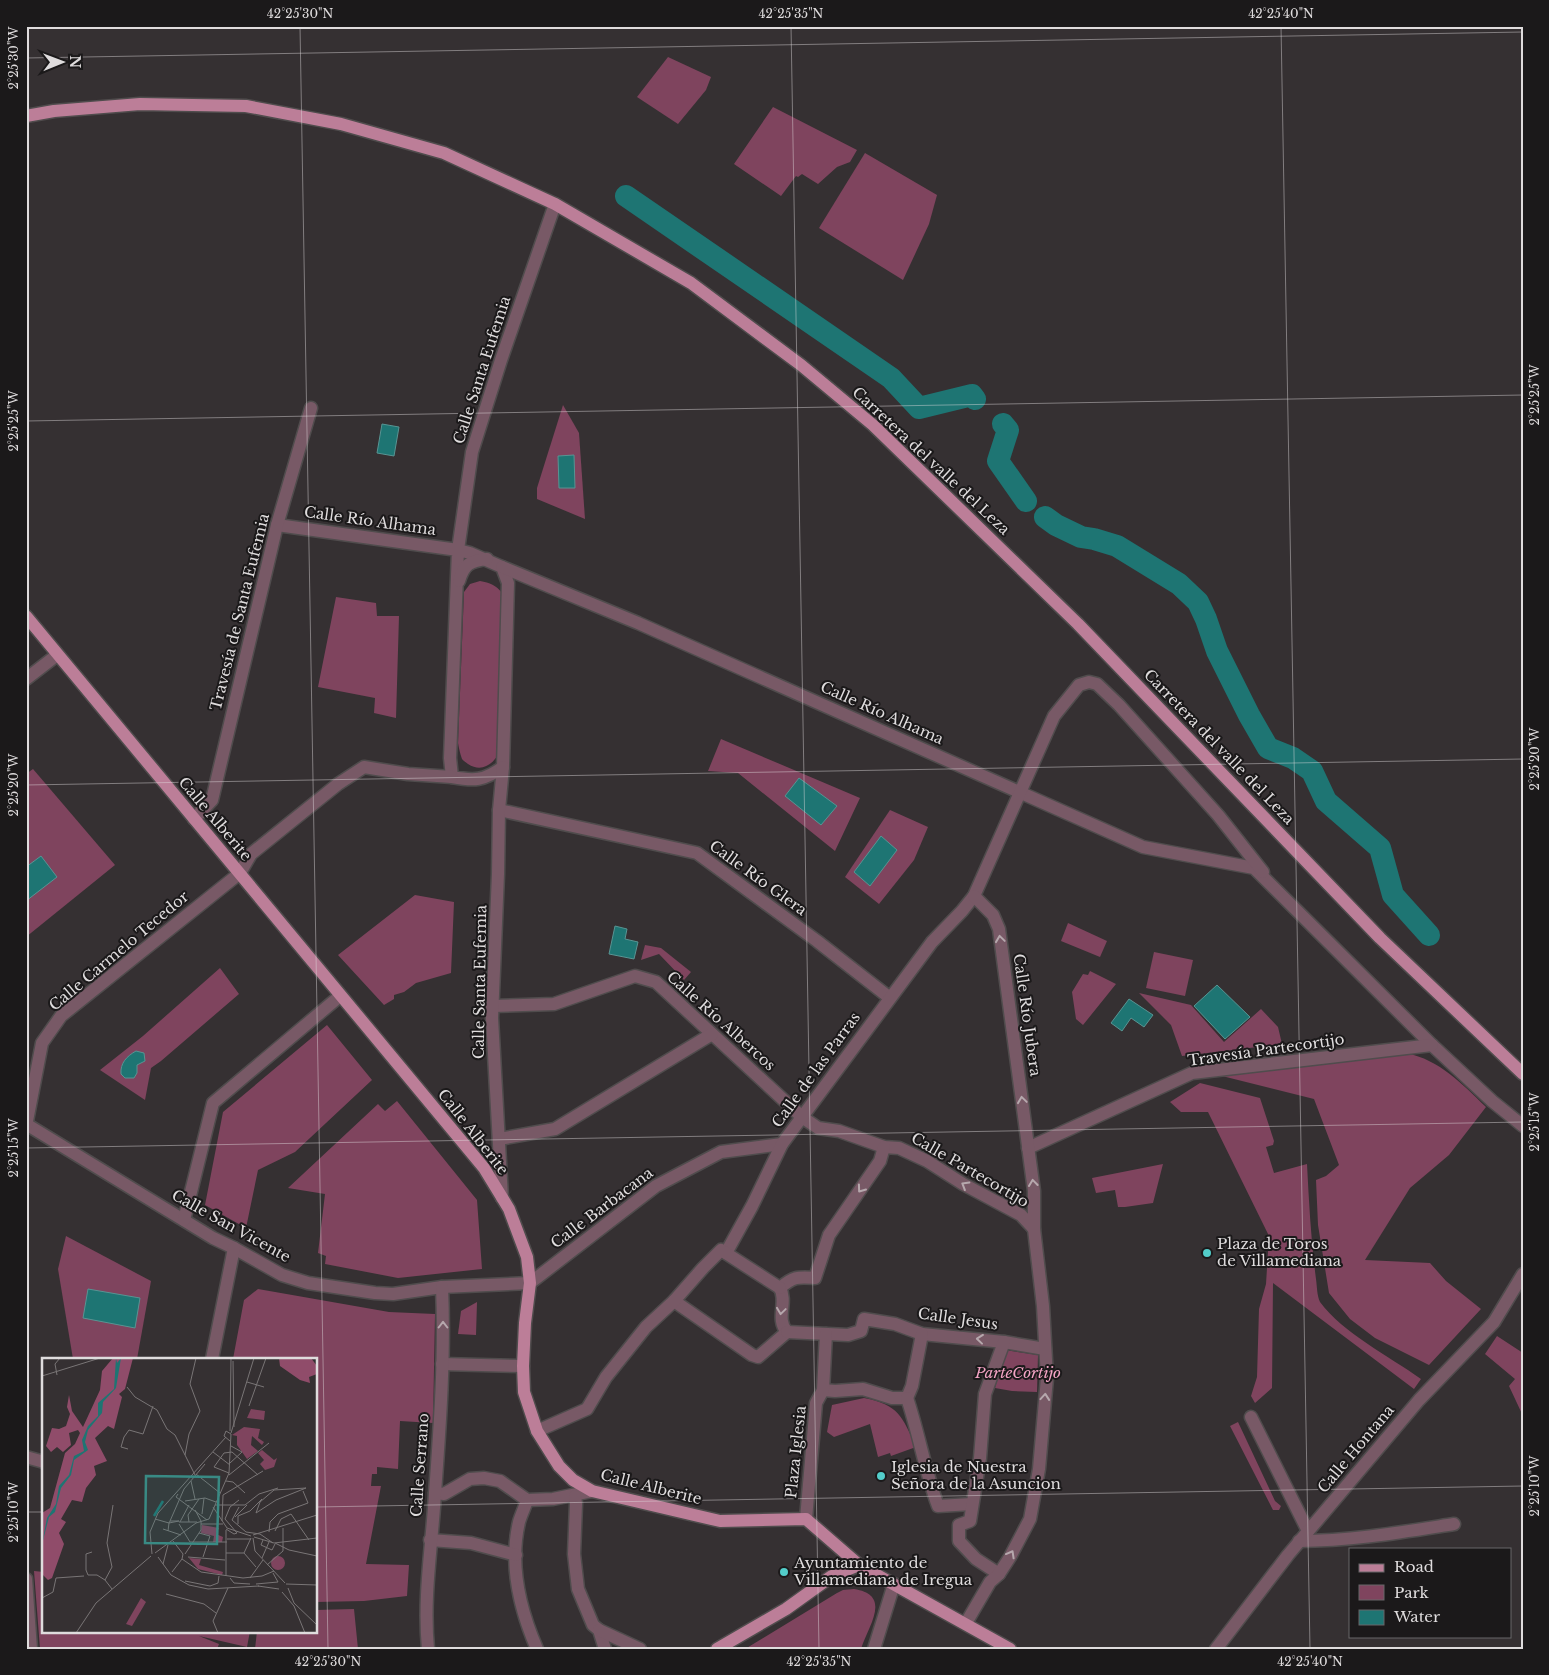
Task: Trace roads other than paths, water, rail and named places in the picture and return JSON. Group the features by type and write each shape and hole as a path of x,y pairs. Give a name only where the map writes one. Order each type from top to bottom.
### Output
{"main road":[{"name":"Carretera del valle del Leza","path":"26,116 54,111 140,104 246,106 341,124 444,153 555,204 691,283 801,366 873,425 1078,624 1380,938 1523,1074"},
{"name":"Calle Alberite","path":"26,616 484,1168 509,1209 527,1257 530,1282 525,1323 524,1392 537,1430 559,1466 573,1480 592,1491 720,1521 806,1519"},
{"path":"806,1519 859,1565 1010,1649"},
{"path":"717,1649 786,1609 832,1576 859,1565"}],"street":[{"name":"Calle Santa Eufemia","path":"452,777 450,758 458,550 472,452 501,360 555,204"},
{"name":"Travesía de Santa Eufemia","path":"194,819 212,800 277,525 311,408"},
{"name":"Calle Río Alhama","path":"277,525 458,550"},
{"path":"458,550 487,559 502,567"},
{"path":"456,592 462,570 473,560 487,559"},
{"name":"Calle Santa Eufemia","path":"502,567 508,583 503,767 499,810 492,1006 502,1198"},
{"name":"Calle Río Alhama","path":"502,567 647,627 1143,846 1254,868 1276,890"},
{"path":"26,679 57,655"},
{"name":"Calle de las Parras","path":"726,1253 752,1206 782,1144 932,942 974,896 1054,716 1079,685 1089,682 1097,684 1119,705 1218,815 1276,890"},
{"name":"Calle Carmelo Tecedor","path":"26,1125 42,1043 61,1016 240,873 251,854 338,784 364,767 408,774 452,777"},
{"path":"474,780 491,776 503,767"},
{"path":"452,777 489,784 500,796"},
{"name":"Calle Río Glera","path":"499,810 697,853 817,941 890,998"},
{"path":"1276,890 1432,1045 1492,1101 1523,1126"},
{"name":"Calle Río Jubera","path":"974,896 993,915 999,929 1028,1148"},
{"name":"Calle Río Albercos","path":"492,1006 554,1004 635,976 656,982 802,1117"},
{"path":"184,1220 213,1103 340,996"},
{"path":"499,1139 555,1129 712,1034"},
{"name":"Travesía Partecortijo","path":"1028,1148 1192,1073 1432,1045"},
{"name":"Calle Partecortijo","path":"802,1117 818,1128 840,1131 884,1147 899,1148 926,1161 1021,1215 1034,1230"},
{"name":"Calle San Vicente","path":"26,1125 213,1238 282,1275 308,1283 393,1294 442,1287 530,1282"},
{"name":"Calle Barbacana","path":"530,1282 656,1186 721,1152 782,1144"},
{"path":"780,1288 791,1279 798,1277 815,1278 829,1235 880,1161 884,1147"},
{"name":"Calle Partecortijo","path":"966,1623 990,1582 999,1574 1030,1519 1039,1469 1047,1378 1043,1306 1034,1230 1034,1191 1028,1148"},
{"path":"212,1358 234,1248"},
{"path":"537,1430 588,1409 606,1377 646,1327 674,1301 721,1250 780,1288 783,1294 780,1319 782,1327 787,1332 758,1357 752,1355 674,1301"},
{"name":"Calle Hontana","path":"1216,1649 1308,1531 1419,1400 1494,1322 1523,1274"},
{"name":"Calle Serrano","path":"428,1649 425,1619 435,1493 442,1364 442,1287"},
{"name":"Calle Jesus","path":"787,1332 848,1335 861,1331 864,1319 896,1324 922,1334 1004,1342 1045,1349"},
{"name":"Plaza Iglesia","path":"806,1519 816,1403 824,1390 826,1334"},
{"path":"922,1334 912,1386 907,1398 938,1506 972,1504"},
{"path":"999,1574 976,1560 959,1541 959,1525 970,1521 980,1458 985,1394 1004,1342"},
{"path":"442,1364 523,1366"},
{"name":"Plaza Iglesia","path":"824,1390 863,1389 892,1398 907,1398"},
{"path":"1251,1417 1308,1531"},
{"path":"26,1458 42,1462"},
{"path":"435,1493 444,1494 470,1479 484,1478 500,1481 527,1500 575,1496 592,1491"},
{"path":"575,1496 574,1554 578,1590 593,1625 599,1630 640,1649"},
{"path":"527,1500 519,1523 516,1555 519,1599 537,1649"},
{"path":"1300,1541 1324,1541 1387,1535 1454,1524"},
{"path":"430,1540 471,1543 516,1555"},
{"path":"26,1579 30,1649"},
{"path":"874,1649 894,1584"},
{"path":"599,1630 605,1649"}],"water":[{"path":"382,424 399,427 394,456 377,453"},
{"path":"574,455 575,488 559,488 558,456"},
{"path":"799,778 837,806 821,825 785,796"},
{"path":"881,836 897,850 870,886 854,872"},
{"path":"41,856 57,877 26,901 26,867"},
{"path":"615,926 627,929 625,939 638,942 634,959 609,954"},
{"path":"1217,985 1250,1017 1225,1039 1194,1006"},
{"path":"1129,999 1153,1015 1144,1027 1131,1018 1122,1031 1111,1023"},
{"path":"136,1051 144,1053 145,1061 137,1065 137,1073 134,1078 125,1078 121,1074 123,1063"},
{"path":"88,1289 140,1298 135,1328 83,1318"}],"waterway":[{"path":"626,196 891,378 919,408 972,395 975,399"},
{"path":"1003,424 1008,430 998,461 1026,501"},
{"path":"1045,517 1056,525 1081,537 1117,546 1179,584 1198,602 1217,651 1268,748 1293,758 1312,771 1326,801 1380,848 1393,895 1429,935"}],"place":[{"name":"Plaza de Toros de Villamediana","path":"1207,1253"},
{"name":"Iglesia de Nuestra Señora de la Asuncion","path":"881,1476"},
{"name":"Ayuntamiento de Villamediana de Iregua","path":"784,1572"}],"park label":[{"name":"ParteCortijo","path":"1018,1373"}]}
